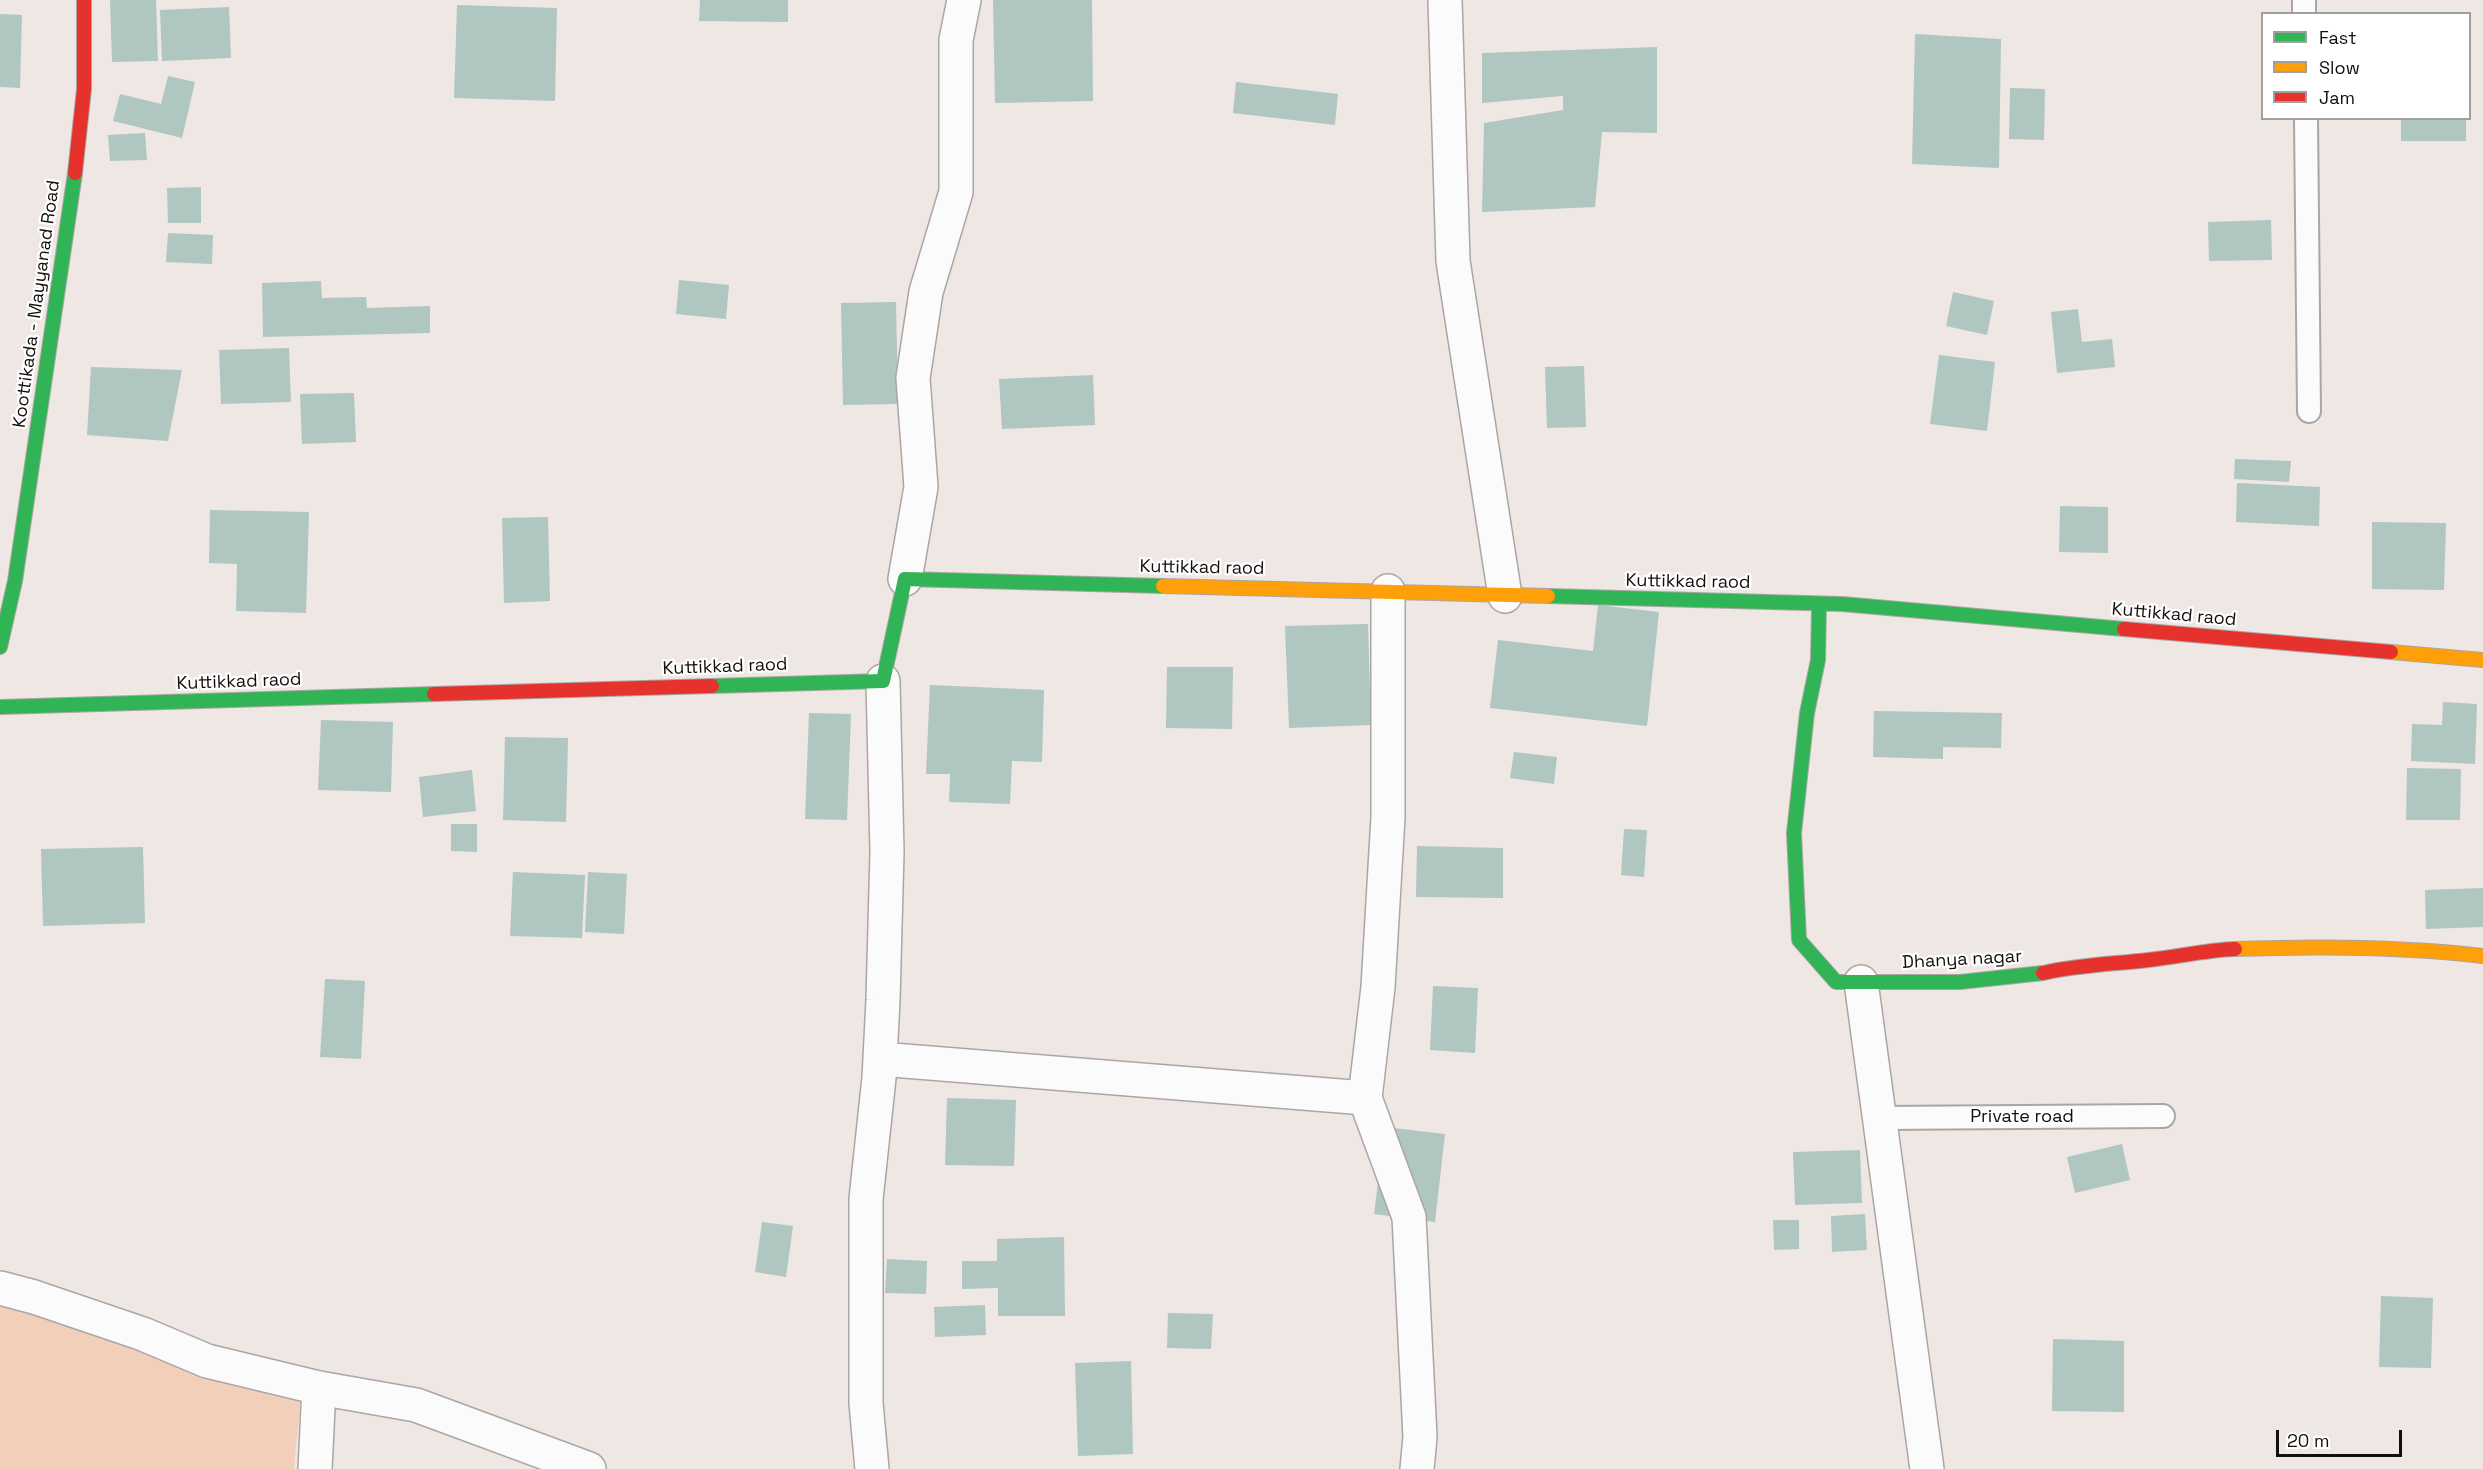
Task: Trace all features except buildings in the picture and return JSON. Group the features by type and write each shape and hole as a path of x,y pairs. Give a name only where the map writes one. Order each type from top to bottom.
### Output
{"street":[{"name":"Koottikada - Mayyanad Road","path":"0,647 15,581 73,189 84,89 84,0"},
{"path":"872,1469 866,1403 866,1199 879,1059 887,852 883,681 905,579 921,488 913,378 926,292 956,192 956,40 964,0"},
{"path":"1451,2 1453,261 1505,596"},
{"name":"Kuttikkad raod","path":"905,579 1819,603 2483,660"},
{"path":"1388,591 1388,817 1378,987 1365,1098 1409,1217 1420,1437 1417,1469"},
{"name":"Dhanya nagar","path":"1819,603 1818,660 1807,713 1794,834 1799,940 1836,982 1960,982 2031,975 2080,965 2148,960 2211,950 2319,946 2425,949 2483,956"},
{"name":"Kuttikkad raod","path":"0,707 883,681"},
{"path":"1861,982 1927,1469"},
{"path":"879,1059 1365,1098"},
{"path":"0,1288 34,1297 143,1334 207,1361 319,1388 416,1405 589,1469"},
{"path":"315,1469 319,1388"}],"lane":[{"path":"2306,120 2309,411"},
{"name":"Private road","path":"1880,1118 2163,1116"}],"shaded area":[{"path":"0,1304 302,1384 294,1469 0,1469"}],"traffic: fast":[{"path":"0,647 15,581 75,173"},
{"path":"712,686 883,681 905,579 1163,586"},
{"path":"1548,596 1842,604 2124,629"},
{"path":"1819,604 1818,660 1807,713 1794,833 1799,940 1836,982 1960,982 2043,973"},
{"path":"0,707 434,694"}],"traffic: slow":[{"path":"1163,586 1548,596"},
{"path":"2391,652 2483,660"},
{"path":"2235,949 2359,948 2421,950 2483,956"}],"traffic: jam":[{"path":"75,173 84,89 84,0"},
{"path":"2124,629 2391,652"},
{"path":"434,694 712,686"},
{"path":"2043,973 2082,966 2235,949"}]}
